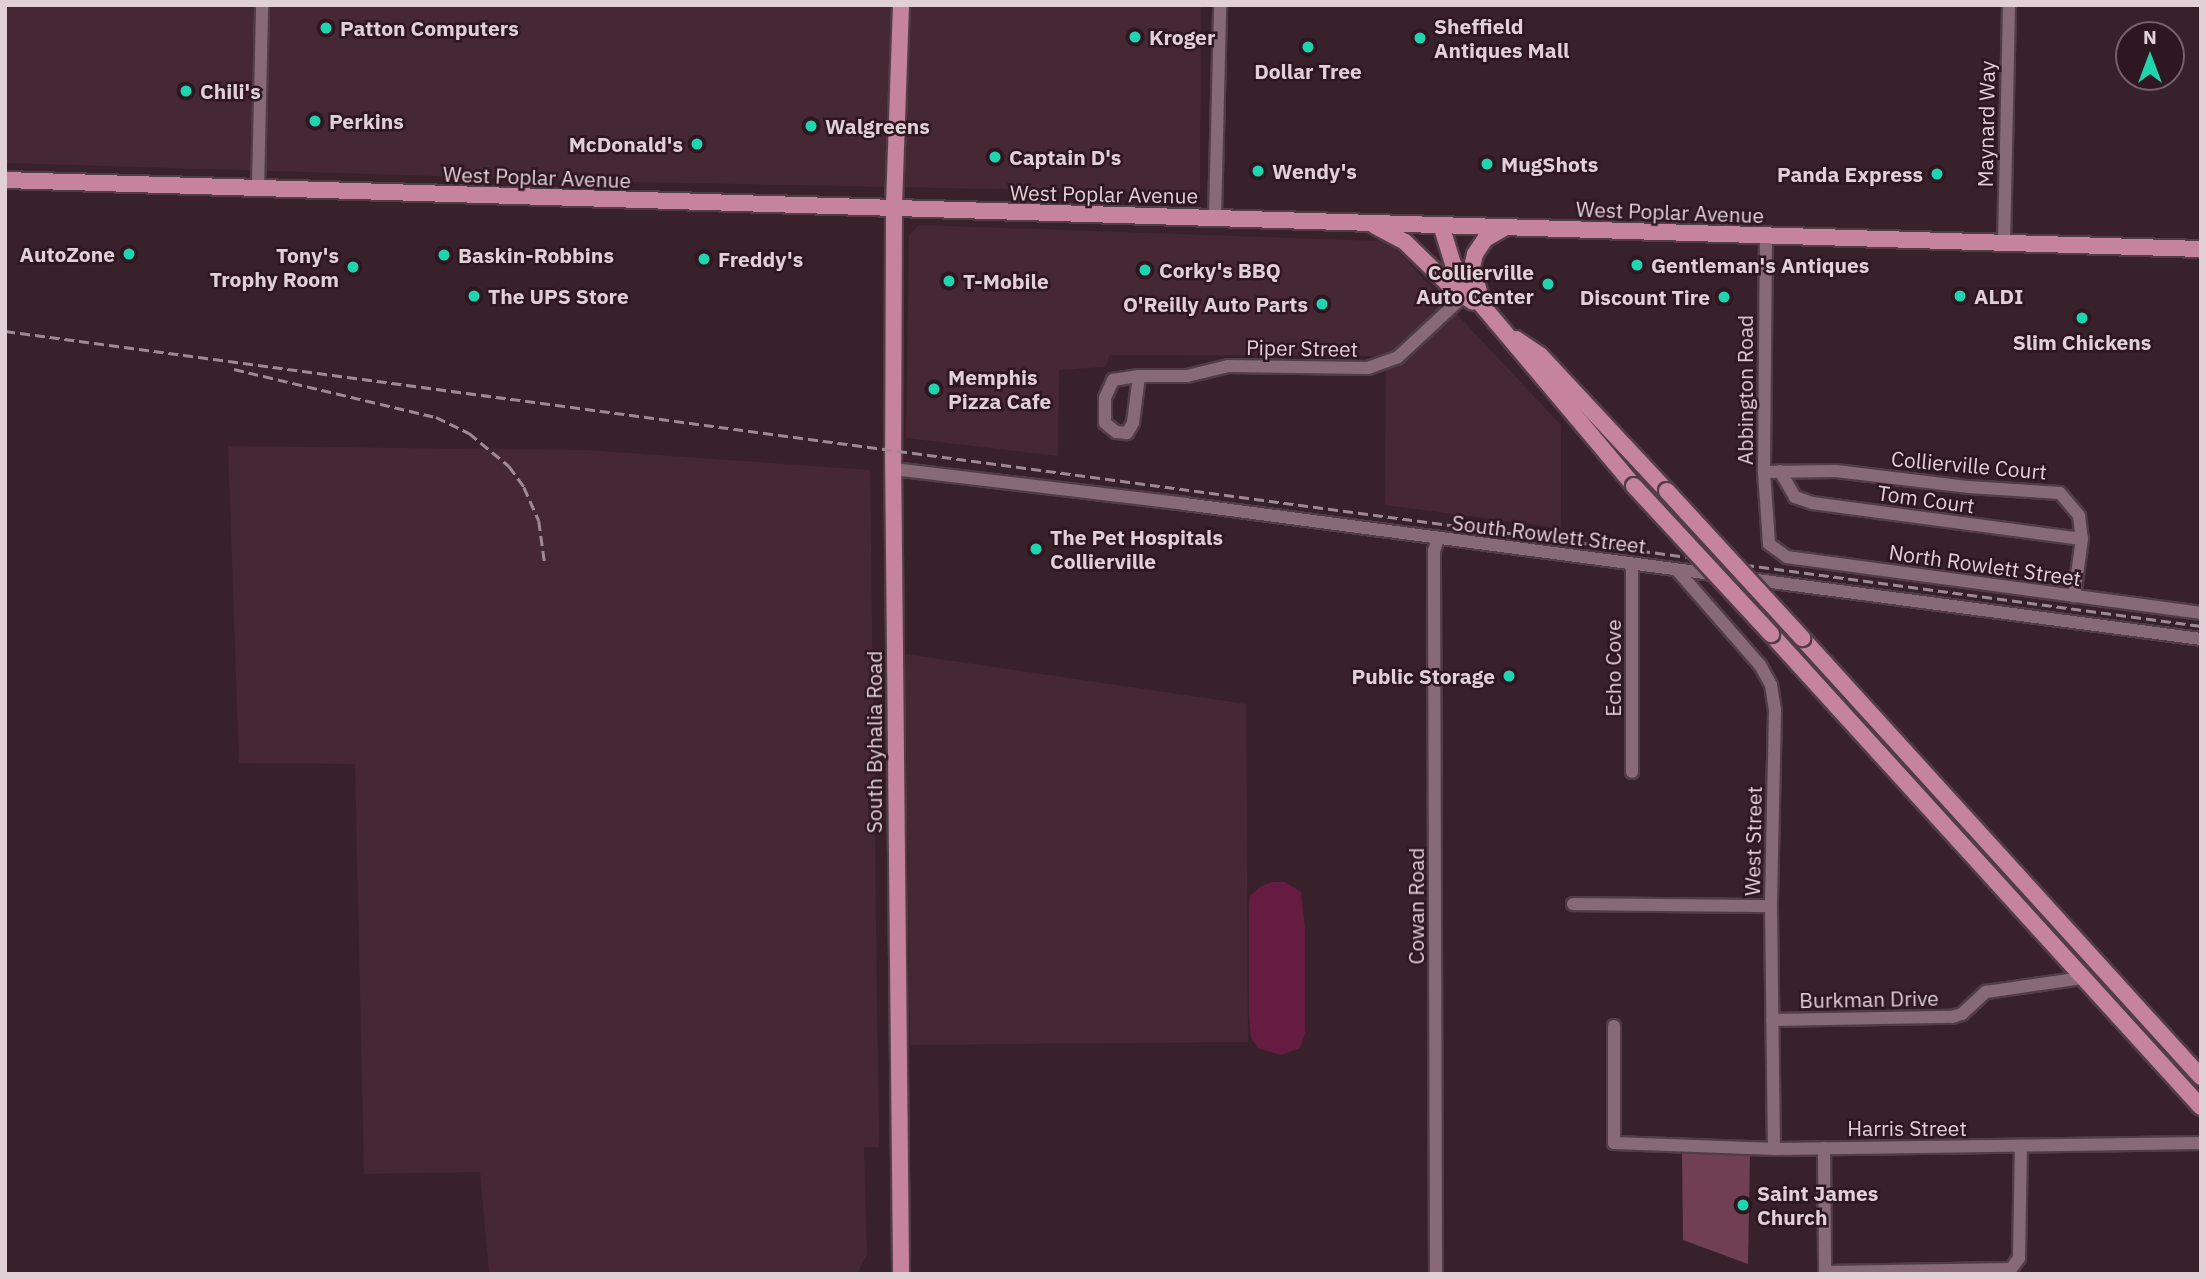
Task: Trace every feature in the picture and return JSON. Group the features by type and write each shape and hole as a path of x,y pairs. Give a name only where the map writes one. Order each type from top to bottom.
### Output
{"main road":[{"name":"South Byhalia Road","path":"901,5 894,210 893,469 901,1274"},
{"name":"West Poplar Avenue","path":"5,180 2201,249"},
{"path":"1367,223 1405,242 1470,291"},
{"path":"1441,225 1453,264 1470,291 1505,331 1531,368 1634,486 1772,634 2201,1107"},
{"path":"1470,291 1472,267 1478,249 1494,232 1506,227"},
{"path":"1505,331 1540,355 1667,491 2201,1077"},
{"path":"1963,845 1979,834"}],"street":[{"path":"258,187 262,5"},
{"path":"1215,218 1220,5"},
{"name":"Maynard Way","path":"2004,244 2009,5"},
{"name":"Abbington Road","path":"1766,236 1764,472 1769,544"},
{"name":"Piper Street","path":"1139,376 1133,423 1127,433 1115,432 1105,423 1105,398 1113,380 1139,376 1187,376 1228,366 1368,368 1398,357 1470,291"},
{"name":"South Rowlett Street","path":"893,469 2201,639"},
{"name":"Tom Court","path":"1780,471 1795,498 1812,503 2082,539"},
{"name":"Collierville Court","path":"1764,472 1836,471 1969,487 2060,493 2079,516 2082,539 2074,596"},
{"name":"Cowan Road","path":"1436,1274 1434,551 1438,539"},
{"name":"North Rowlett Street","path":"1769,544 1787,557 2201,613"},
{"name":"Echo Cove","path":"1632,564 1632,772"},
{"name":"West Street","path":"1677,570 1760,664 1771,685 1775,710 1771,906 1774,1149"},
{"path":"1573,904 1771,906"},
{"name":"Burkman Drive","path":"1772,1020 1952,1017 1962,1014 1986,992 2082,978"},
{"name":"Harris Street","path":"1614,1026 1614,1143 1774,1149 2021,1148 2201,1143"},
{"path":"1824,1148 1825,1273 2011,1269 2019,1258 2021,1148"}],"shaded area":[{"path":"5,5 1201,5 1200,193 631,182 5,163"},
{"path":"919,225 1381,241 1391,244 1561,425 1561,528 1385,505 1386,356 1110,355 1105,367 1059,370 1058,456 906,438 909,235"},
{"path":"228,446 586,450 870,470 879,1147 864,1147 867,1254 857,1274 489,1274 480,1172 364,1174 355,764 239,763"},
{"path":"905,654 1246,704 1248,1042 910,1045"},
{"path":"1272,882 1285,882 1301,892 1305,928 1305,1033 1300,1048 1281,1055 1258,1048 1251,1038 1249,1014 1250,896 1260,887"},
{"path":"1682,1153 1750,1153 1748,1264 1683,1240"}],"railway":[{"path":"5,331 2201,626"},
{"path":"234,369 436,417 469,433 509,466 524,487 539,521 545,565"}],"place":[{"name":"Patton Computers","path":"326,28"},
{"name":"Kroger","path":"1135,37"},
{"name":"Sheffield Antiques Mall","path":"1420,38"},
{"name":"Dollar Tree","path":"1308,47"},
{"name":"Chili's","path":"186,91"},
{"name":"Perkins","path":"315,121"},
{"name":"Walgreens","path":"811,126"},
{"name":"McDonald's","path":"697,144"},
{"name":"Captain D's","path":"995,157"},
{"name":"MugShots","path":"1487,164"},
{"name":"Wendy's","path":"1258,171"},
{"name":"Panda Express","path":"1937,174"},
{"name":"AutoZone","path":"129,254"},
{"name":"Baskin-Robbins","path":"444,255"},
{"name":"Freddy's","path":"704,259"},
{"name":"Gentleman's Antiques","path":"1637,265"},
{"name":"Tony's Trophy Room","path":"353,267"},
{"name":"Corky's BBQ","path":"1145,270"},
{"name":"T-Mobile","path":"949,281"},
{"name":"Collierville Auto Center","path":"1548,284"},
{"name":"The UPS Store","path":"474,296"},
{"name":"ALDI","path":"1960,296"},
{"name":"Discount Tire","path":"1724,297"},
{"name":"O'Reilly Auto Parts","path":"1322,304"},
{"name":"Slim Chickens","path":"2082,318"},
{"name":"Memphis Pizza Cafe","path":"934,389"},
{"name":"The Pet Hospitals Collierville","path":"1036,549"},
{"name":"Public Storage","path":"1509,676"},
{"name":"Saint James Church","path":"1743,1205"}]}
